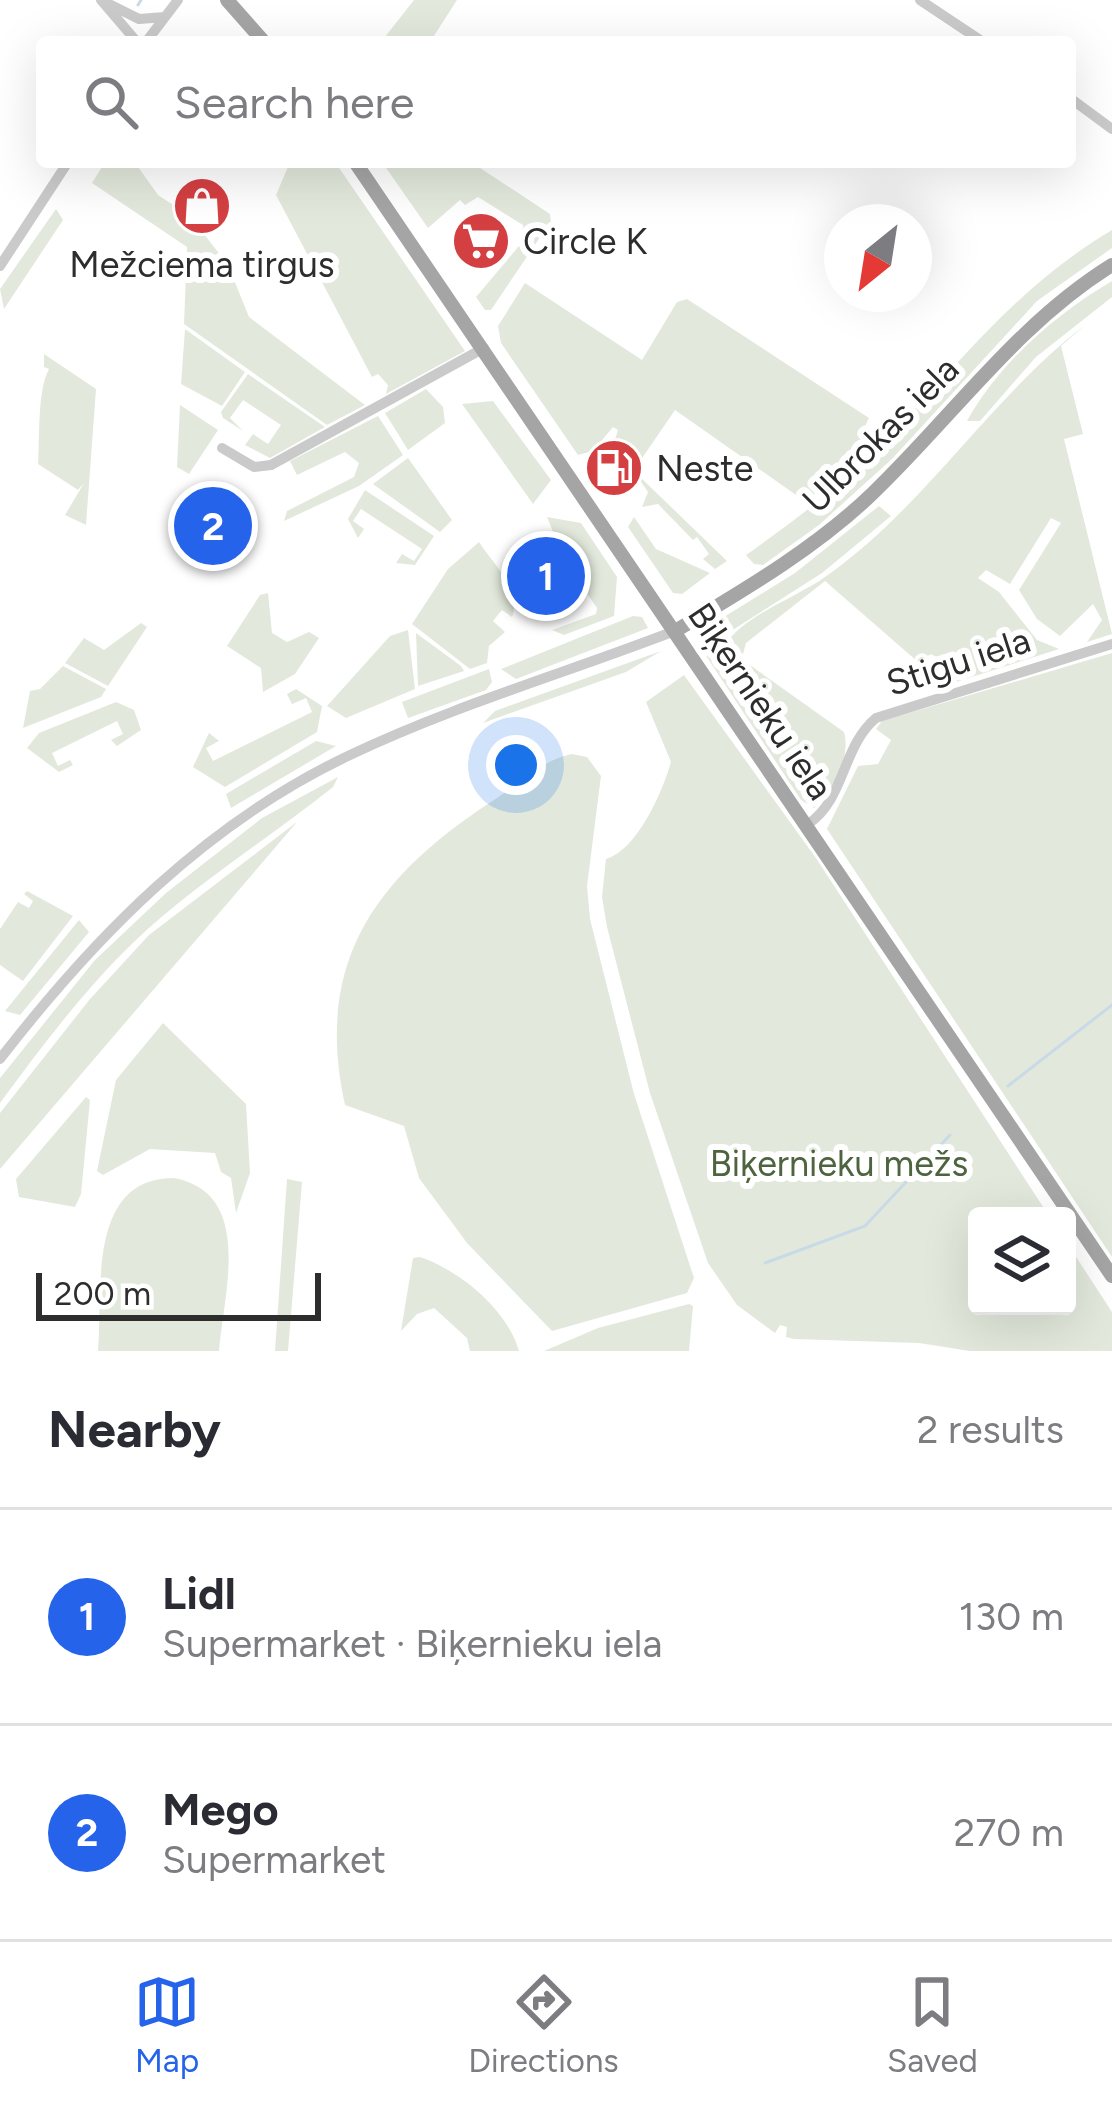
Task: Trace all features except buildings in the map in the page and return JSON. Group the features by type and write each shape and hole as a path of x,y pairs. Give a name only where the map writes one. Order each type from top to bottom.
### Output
{"main road":[{"path":"227,0 259,36"},
{"name":"Biķernieku iela","path":"359,168 1112,1276"},
{"name":"Ulbrokas iela","path":"677,630 815,541 871,495 1000,356 1054,305 1112,265"}],"street":[{"path":"132,36 101,0 139,19 165,17"},
{"path":"151,36 178,0"},
{"path":"920,0 974,36"},
{"path":"1076,102 1110,124"},
{"path":"0,266 64,168"},
{"path":"222,448 254,467 272,466 484,348"},
{"path":"0,1059 103,934 185,861 251,813 348,756 410,729 677,630"},
{"name":"Stigu iela","path":"808,824 830,802 862,731 877,718 1112,644"}],"green space":[{"path":"414,0 457,0 434,36 386,36"},
{"path":"101,168 139,168 158,195 190,216 228,265 249,317 365,405 327,425 184,324 187,247 92,183"},
{"path":"287,168 339,168 465,351 386,394 388,385 378,374 372,377 276,195"},
{"path":"386,168 480,168 550,214 551,221 491,310 485,310 476,297 524,240 523,225 478,197 465,205 460,200 428,228"},
{"path":"56,209 63,220 4,309 0,289"},
{"path":"1112,230 1112,248 1037,301 892,459 819,525 763,565 754,564 746,555 856,469 1048,275"},
{"path":"1112,281 1112,297 1036,357 980,421 967,421 995,379 1030,342"},
{"path":"525,283 642,360 677,302 687,299 869,418 865,426 875,436 806,502 675,410 638,464 639,476 727,561 715,569 703,559 709,554 697,537 693,540 658,504 642,507 648,492 614,443 618,430 613,427 593,451 578,455 501,343 498,326"},
{"path":"1085,325 1061,346 1083,434 1064,439 1112,634 1087,642 1102,620 1093,604 1060,636 1037,619 1019,590 1061,523 1051,518 1010,584 986,570 978,578 999,592 1037,640 1059,649 953,683 952,666 931,654 918,662 825,581 746,643 743,654 727,642 747,623 825,577 861,549 1017,387 1050,355"},
{"path":"185,329 245,372 222,406 181,384"},
{"path":"44,354 96,389 86,525 65,515 84,483 78,490 38,464 41,402 49,369 44,367"},
{"path":"248,374 325,427 270,458 245,445 253,434 268,444 281,425 243,400 230,418 243,431 223,418 221,412"},
{"path":"426,389 443,407 445,423 408,450 385,413"},
{"path":"493,401 551,480 533,504 462,404"},
{"path":"180,405 218,430 189,474 177,467"},
{"path":"378,416 403,455 359,486 284,521 287,511 354,477 359,463 345,452 297,475 290,461"},
{"path":"408,458 452,520 440,532 373,484"},
{"path":"365,490 434,536 415,565 396,563 402,554 414,561 422,549 361,509 353,521 364,529 358,538 348,519"},
{"path":"879,506 891,516 822,573 720,638 706,628 795,573"},
{"path":"547,517 581,523 617,577 614,616 564,635 552,630 596,614 597,608 552,543 556,539"},
{"path":"634,517 656,549 710,573 682,594 673,593 628,527"},
{"path":"479,542 505,578 514,607 512,617 502,610 493,621 505,632 489,646 487,663 470,669 412,624 448,569"},
{"path":"268,593 272,633 287,642 309,632 319,638 295,674 263,692 261,668 227,646 260,595"},
{"path":"633,616 642,617 648,628 516,679 501,669"},
{"path":"141,623 147,627 108,686 65,663 84,638 104,650"},
{"path":"408,630 415,689 346,718 327,706 390,636"},
{"path":"702,631 844,732 839,774 814,808 801,800 701,648"},
{"path":"416,633 461,666 464,671 418,686"},
{"path":"661,651 626,672 483,723 495,711"},
{"name":"Biķernieku mežs","path":"1112,653 1112,1257 827,829 858,766 878,764 891,740 876,729 882,721"},
{"path":"63,666 106,689 101,697 23,728 30,691 40,689"},
{"path":"489,669 492,682 486,690 408,718 402,702"},
{"name":"Biķernieku mežs","path":"684,675 816,858 1043,1207 968,1207 968,1315 1076,1315 1076,1257 1112,1312 1112,1351 970,1351 919,1343 794,1339 786,1337 787,1327 780,1325 775,1333 737,1305 708,1263 650,1093 602,897 606,859 638,833 671,762 646,702"},
{"path":"296,689 322,706 317,732 225,787 193,767 209,733 219,741 206,748 213,761 312,712 306,698 292,704 287,694"},
{"path":"116,702 134,710 141,730 117,746 111,740 123,734 117,721 52,753 58,766 70,760 73,765 59,772 27,748 39,733"},
{"path":"316,741 336,746 231,808 226,794"},
{"name":"Biķernieku mežs","path":"572,754 587,757 601,776 587,886 590,919 634,1094 694,1278 687,1293 552,1331 467,1243 419,1178 404,1126 345,1105 337,1053 338,1007 347,965 387,891 453,829 531,773"},
{"path":"338,777 333,787 195,890 129,947 70,1011 0,1103 0,1078 95,960 166,893 262,818"},
{"path":"297,822 0,1169 0,1113 90,999 149,935"},
{"path":"27,891 73,916 23,981 0,965 0,929 18,902 29,908 33,901 24,894"},
{"path":"79,920 89,932 20,1015 5,1011"},
{"path":"163,1023 246,1104 250,1173 236,1213 231,1178 221,1172 215,1153 150,1149 103,1175 97,1171 116,1080"},
{"path":"86,1097 90,1100 81,1194 75,1207 19,1197 16,1179"},
{"path":"174,1178 199,1187 215,1203 225,1224 228,1274 219,1351 98,1351 101,1269 113,1217 126,1196 146,1183"},
{"path":"287,1179 302,1182 288,1351 275,1351"},
{"path":"420,1257 480,1293 504,1320 519,1351 470,1351 467,1338 434,1308 417,1314 401,1331 413,1258"},
{"path":"693,1306 689,1351 544,1351 598,1328"}],"waterway":[{"path":"138,5 141,0"},
{"path":"1008,1086 1112,1005"},
{"path":"765,1263 865,1226 950,1135"}],"place":[{"name":"Mežciema tirgus","path":"202,206"},
{"name":"Circle K","path":"481,241"},
{"name":"Neste","path":"614,468"},
{"name":"Mego","path":"213,526"},
{"name":"Lidl","path":"546,576"}]}
